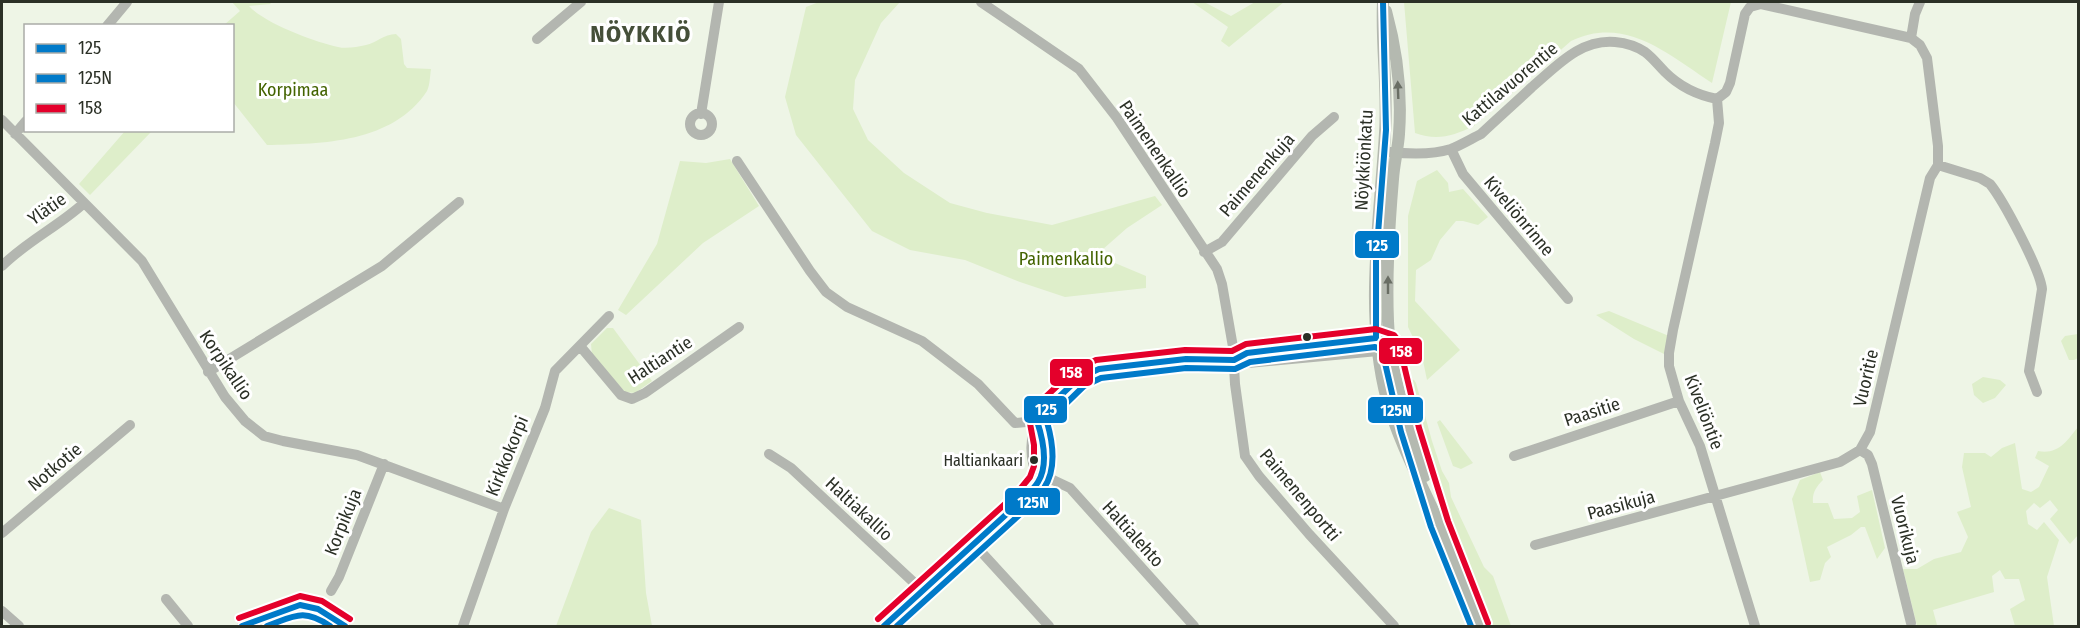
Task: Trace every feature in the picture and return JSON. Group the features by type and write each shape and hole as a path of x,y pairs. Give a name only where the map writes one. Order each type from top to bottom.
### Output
{"main road":[{"name":"Nöykkiönkatu","path":"1383,2 1394,41 1398,74 1399,133 1390,152 1377,266 1376,338 1378,351 1387,400 1397,432 1440,524 1480,627"},
{"name":"Nöykkiönkatu","path":"1390,152 1388,322 1390,343 1410,430 1440,524"}],"street":[{"path":"109,24 127,2"},
{"path":"537,39 581,2"},
{"path":"700,114 719,2"},
{"name":"Paimenenkallio","path":"981,2 1079,69 1117,118 1217,269 1222,284 1234,360"},
{"path":"1911,38 1915,14 1920,2"},
{"path":"1717,99 1726,92 1730,83 1742,24 1749,4 1761,4 1911,38 1920,45 1927,58 1938,146 1938,165 1980,178 1990,184 2038,272 2042,289 2029,371 2037,392"},
{"name":"Kattilavuorentie","path":"1390,152 1428,153 1450,149 1481,134 1568,56 1595,43 1626,44 1640,49 1655,59 1665,72 1685,88 1717,99"},
{"name":"Kiveliöntie","path":"1717,99 1719,123 1669,352 1669,366 1679,401 1700,447 1755,627"},
{"name":"Paimenenkuja","path":"1204,252 1222,242 1312,136 1334,117"},
{"name":"Korpikallio","path":"2,120 142,261 225,398 245,421 264,436 336,450 384,464 504,509"},
{"path":"15,134 24,123"},
{"name":"Kiveliönrinne","path":"1450,149 1463,174 1568,300"},
{"path":"737,161 826,292 847,307 922,341 978,384 1015,423 1037,421"},
{"name":"Vuoritie","path":"1860,450 1870,432 1930,178 1938,165"},
{"path":"208,372 382,266 459,202"},
{"name":"Ylätie","path":"2,266 17,250 75,212 84,203"},
{"name":"Kirkkokorpi","path":"463,627 504,509 545,408 555,371 609,316"},
{"name":"Haltiantie","path":"580,346 621,395 632,399 645,393 739,327"},
{"path":"1234,360 1247,352 1376,338 1390,343"},
{"path":"889,625 1022,500 1039,480 1033,467 1031,436 1042,413 1079,378 1099,369 1186,359 1234,360 1248,363 1378,351 1390,343"},
{"name":"Paimenenportti","path":"1234,360 1234,384 1239,424 1243,447 1249,463 1309,534 1394,627"},
{"name":"Paasitie","path":"1514,456 1679,401"},
{"name":"Notkotie","path":"2,533 130,425"},
{"path":"1716,497 1840,462 1860,450"},
{"name":"Vuorikuja","path":"1860,450 1868,455 1872,464 1911,622"},
{"name":"Haltiakallio","path":"769,454 791,468 923,591"},
{"name":"Korpikuja","path":"331,591 339,577 384,464"},
{"name":"Haltialehto","path":"1039,480 1053,480 1070,488 1194,627"},
{"name":"Paasikuja","path":"1534,545 1716,497"},
{"path":"974,544 1049,627"},
{"path":"166,599 188,627"},
{"path":"242,627 300,605 319,609 345,627"},
{"path":"2,611 19,627"}],"green space":[{"name":"Korpimaa","path":"232,2 269,2 271,4 249,6 278,25 316,41 338,47 366,45 388,35 396,34 401,39 404,64 407,68 431,69 427,91 413,108 376,131 333,141 267,145 234,103 234,24 225,24 240,11"},
{"name":"Paimenkallio","path":"819,2 900,2 881,23 855,80 853,109 868,140 904,173 950,203 987,213 1052,225 1155,196 1162,205 1127,228 1102,250 1115,263 1146,276 1146,288 1065,297 965,260 910,250 872,231 796,135 785,97 806,7"},
{"path":"1192,2 1204,2 1231,16 1255,2 1284,2 1229,47 1221,41 1228,27"},
{"path":"1404,2 1731,2 1712,83 1645,41 1628,35 1591,34 1571,41 1474,126 1452,135 1431,137 1415,133"},
{"path":"124,132 151,132 90,195 79,184"},
{"path":"730,159 759,206 703,243 626,315 618,310 657,244 680,161 706,163"},
{"path":"1437,170 1448,183 1449,192 1463,189 1488,217 1478,225 1456,221 1440,240 1431,260 1416,270 1415,301 1460,350 1427,380 1422,356 1408,327 1408,216 1417,181"},
{"path":"1609,311 1669,336 1664,354 1634,339 1596,315"},
{"path":"607,328 613,328 652,381 635,393 625,392 592,355 591,344"},
{"path":"2078,334 2078,358 2069,360 2061,341 2065,336"},
{"path":"1983,377 2000,380 2006,385 1995,398 1983,403 1974,395 1972,384"},
{"path":"1411,379 1416,383 1432,441 1442,471 1449,483 1451,497 1484,567 1493,576 1511,626 1491,626 1476,586 1446,520 1428,469 1414,417 1406,383"},
{"path":"1440,420 1473,463 1461,469 1453,466 1437,422"},
{"path":"2078,427 2078,535 2070,544 2050,519 2058,510 2050,500 2040,508 2034,503 2026,511 2028,524 2037,530 2044,522 2059,540 2047,577 2054,626 2015,626 2010,609 2025,600 2019,579 2005,579 2000,570 1992,576 1994,592 1933,610 1937,625 1917,626 1903,569 1917,569 1934,559 1961,552 1968,537 1957,512 1971,507 1962,467 1964,453 1985,453 1991,457 2002,448 2015,443 2022,489 2031,492 2039,487 2049,466 2035,458 2038,451 2057,449"},
{"path":"1820,472 1823,480 1815,490 1813,503 1828,503 1834,519 1852,518 1860,512 1857,496 1872,490 1885,548 1877,559 1865,527 1861,527 1851,535 1827,547 1831,557 1825,563 1820,580 1810,582 1792,499 1800,480"},
{"path":"609,508 641,520 646,593 652,626 556,626 591,532"}],"transit line":[{"name":"125","path":"884,626 1035,487 1041,475 1044,460 1043,443 1037,421 1042,413 1079,378 1099,369 1186,359 1234,360 1247,353 1376,338 1376,260 1386,130 1383,2"},
{"name":"158","path":"878,619 1016,494 1030,477 1034,466 1034,445 1029,418 1035,407 1073,371 1096,360 1185,350 1232,351 1246,344 1376,329 1394,335 1398,340 1419,428 1448,521 1488,623"},
{"name":"125N","path":"897,626 1041,493 1048,481 1052,464 1051,438 1047,422 1084,386 1101,378 1186,368 1235,369 1250,362 1375,347 1382,350 1401,432 1431,527 1471,626"},
{"name":"158","path":"239,618 300,596 322,601 350,619"},
{"name":"125","path":"242,626 300,605 318,609 345,626"},
{"name":"125N","path":"267,626 292,617 306,615 330,626"}],"place":[{"name":"Haltiankaari","path":"1034,460"}],"district":[{"name":"NÖYKKIÖ","path":"641,34"}]}
